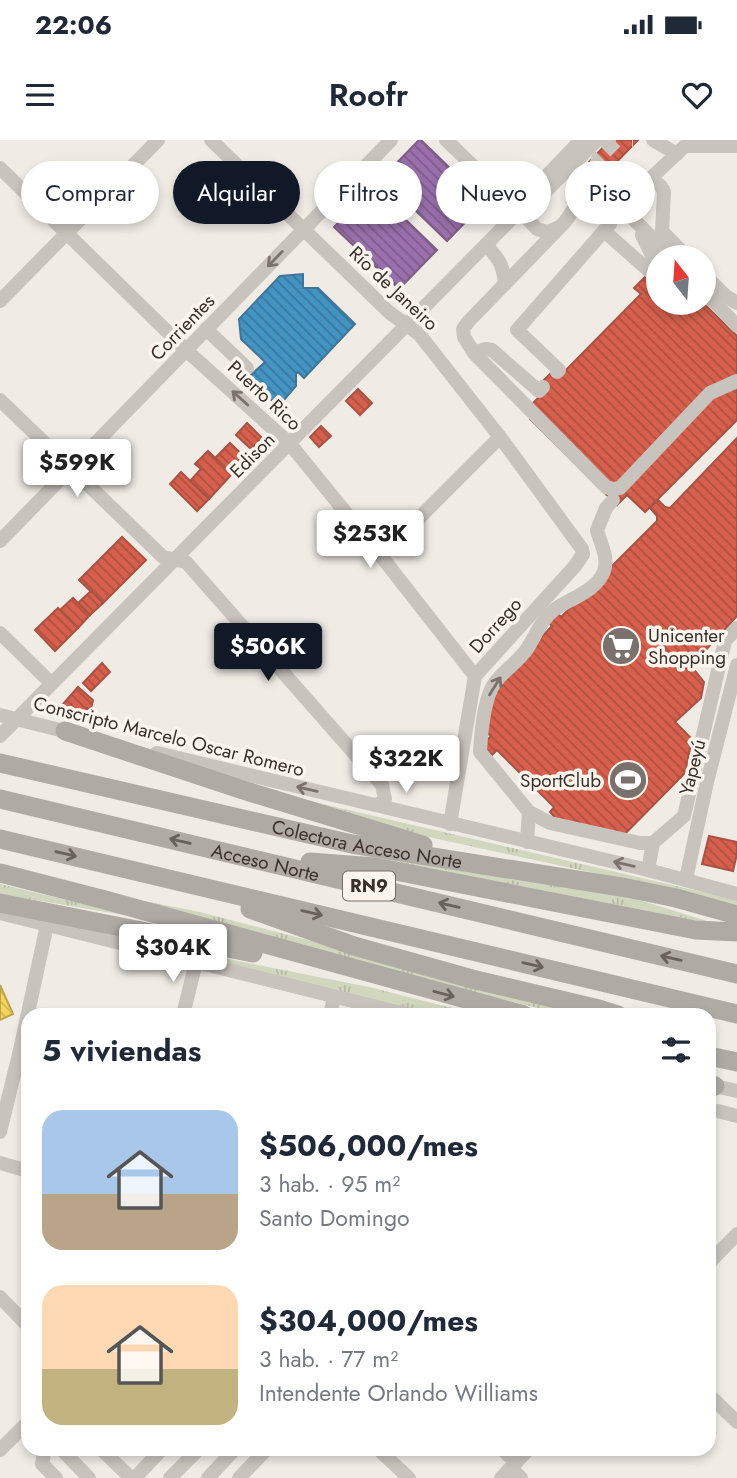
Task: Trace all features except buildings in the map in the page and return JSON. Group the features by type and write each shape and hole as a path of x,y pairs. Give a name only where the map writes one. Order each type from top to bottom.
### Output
{"highway":[{"path":"65,731 406,841 515,870"},
{"name":"Colectora Acceso Norte","path":"0,763 352,844 627,888 728,912"},
{"name":"Acceso Norte","path":"0,799 737,974"},
{"name":"Acceso Norte","path":"0,839 712,1008"},
{"path":"247,857 374,867 696,930 737,932"},
{"path":"0,873 498,1008"},
{"path":"153,875 354,946 472,979 595,1008"},
{"path":"0,903 412,985"},
{"name":"Acceso Norte","path":"716,1009 737,1014"},
{"path":"716,1059 737,1062"}],"street":[{"path":"0,301 158,140"},
{"name":"Río de Janeiro","path":"211,140 390,313 419,334 500,437 582,549"},
{"name":"Corrientes","path":"0,541 391,140"},
{"path":"446,140 472,161"},
{"path":"653,140 677,154"},
{"path":"655,176 685,146 727,144"},
{"name":"Edison","path":"551,188 598,151"},
{"name":"Puerto Rico","path":"0,168 186,350 290,444 475,676"},
{"path":"655,182 662,186 664,192 662,231 675,245"},
{"path":"565,220 468,322 463,329 464,337 474,353 596,470 606,487 620,488 710,393 737,381"},
{"name":"Edison","path":"0,736 506,224"},
{"path":"534,224 537,229 547,232 561,226"},
{"path":"558,372 559,370 517,330 610,224"},
{"path":"635,224 646,249"},
{"path":"638,224 658,245"},
{"path":"604,232 646,264"},
{"path":"486,245 499,259 505,284"},
{"path":"716,286 737,303"},
{"path":"716,306 737,326"},
{"path":"206,329 247,368"},
{"path":"474,353 485,349 492,350 539,391 543,387"},
{"path":"0,400 163,557 186,562 382,785 385,799 376,805"},
{"path":"533,421 533,425 609,504 597,530 604,550 604,573 586,591 554,610 541,624 523,655 495,683 490,694 481,752 529,812 550,823 640,844 653,843 684,816 725,641 737,628"},
{"path":"381,556 500,437"},
{"name":"Dorrego","path":"450,824 475,676 575,566 583,554 582,549"},
{"path":"0,633 51,683"},
{"name":"Yapeyú","path":"686,879 707,782 731,714 737,665"},
{"name":"Conscripto Marcelo Oscar Romero","path":"0,715 686,879 737,894"},
{"path":"527,842 529,812"},
{"path":"648,870 653,843"},
{"path":"0,913 380,1008"},
{"path":"32,1008 47,925"},
{"path":"185,1008 196,962"},
{"path":"332,1008 334,997"},
{"path":"0,1132 21,1061"},
{"path":"716,1062 737,1071"},
{"path":"716,1086 737,1091"},
{"path":"718,1111 737,1116"},
{"path":"0,1163 21,1169"},
{"path":"716,1256 737,1234"},
{"path":"0,1297 21,1319"},
{"path":"716,1402 737,1422"},
{"path":"0,1450 21,1429"},
{"path":"44,1456 42,1464 56,1478"},
{"path":"68,1456 89,1478"},
{"path":"109,1456 133,1478 151,1456"},
{"path":"176,1476 193,1456"},
{"path":"208,1478 228,1456"},
{"path":"239,1478 260,1456"},
{"path":"385,1456 409,1478"},
{"path":"512,1472 524,1456"}],"green space":[{"path":"275,793 737,900 737,909 663,888 433,838"},
{"path":"344,852 633,898 720,925"},
{"path":"0,884 141,918 0,894"},
{"path":"123,897 200,912 567,1008 538,1008 427,981"},
{"path":"67,927 369,987 452,1008 404,1008"}],"tunnel":[{"path":"597,161 617,140"}],"place":[{"name":"Unicenter Shopping","path":"621,646"},
{"name":"SportClub","path":"628,780"}]}
